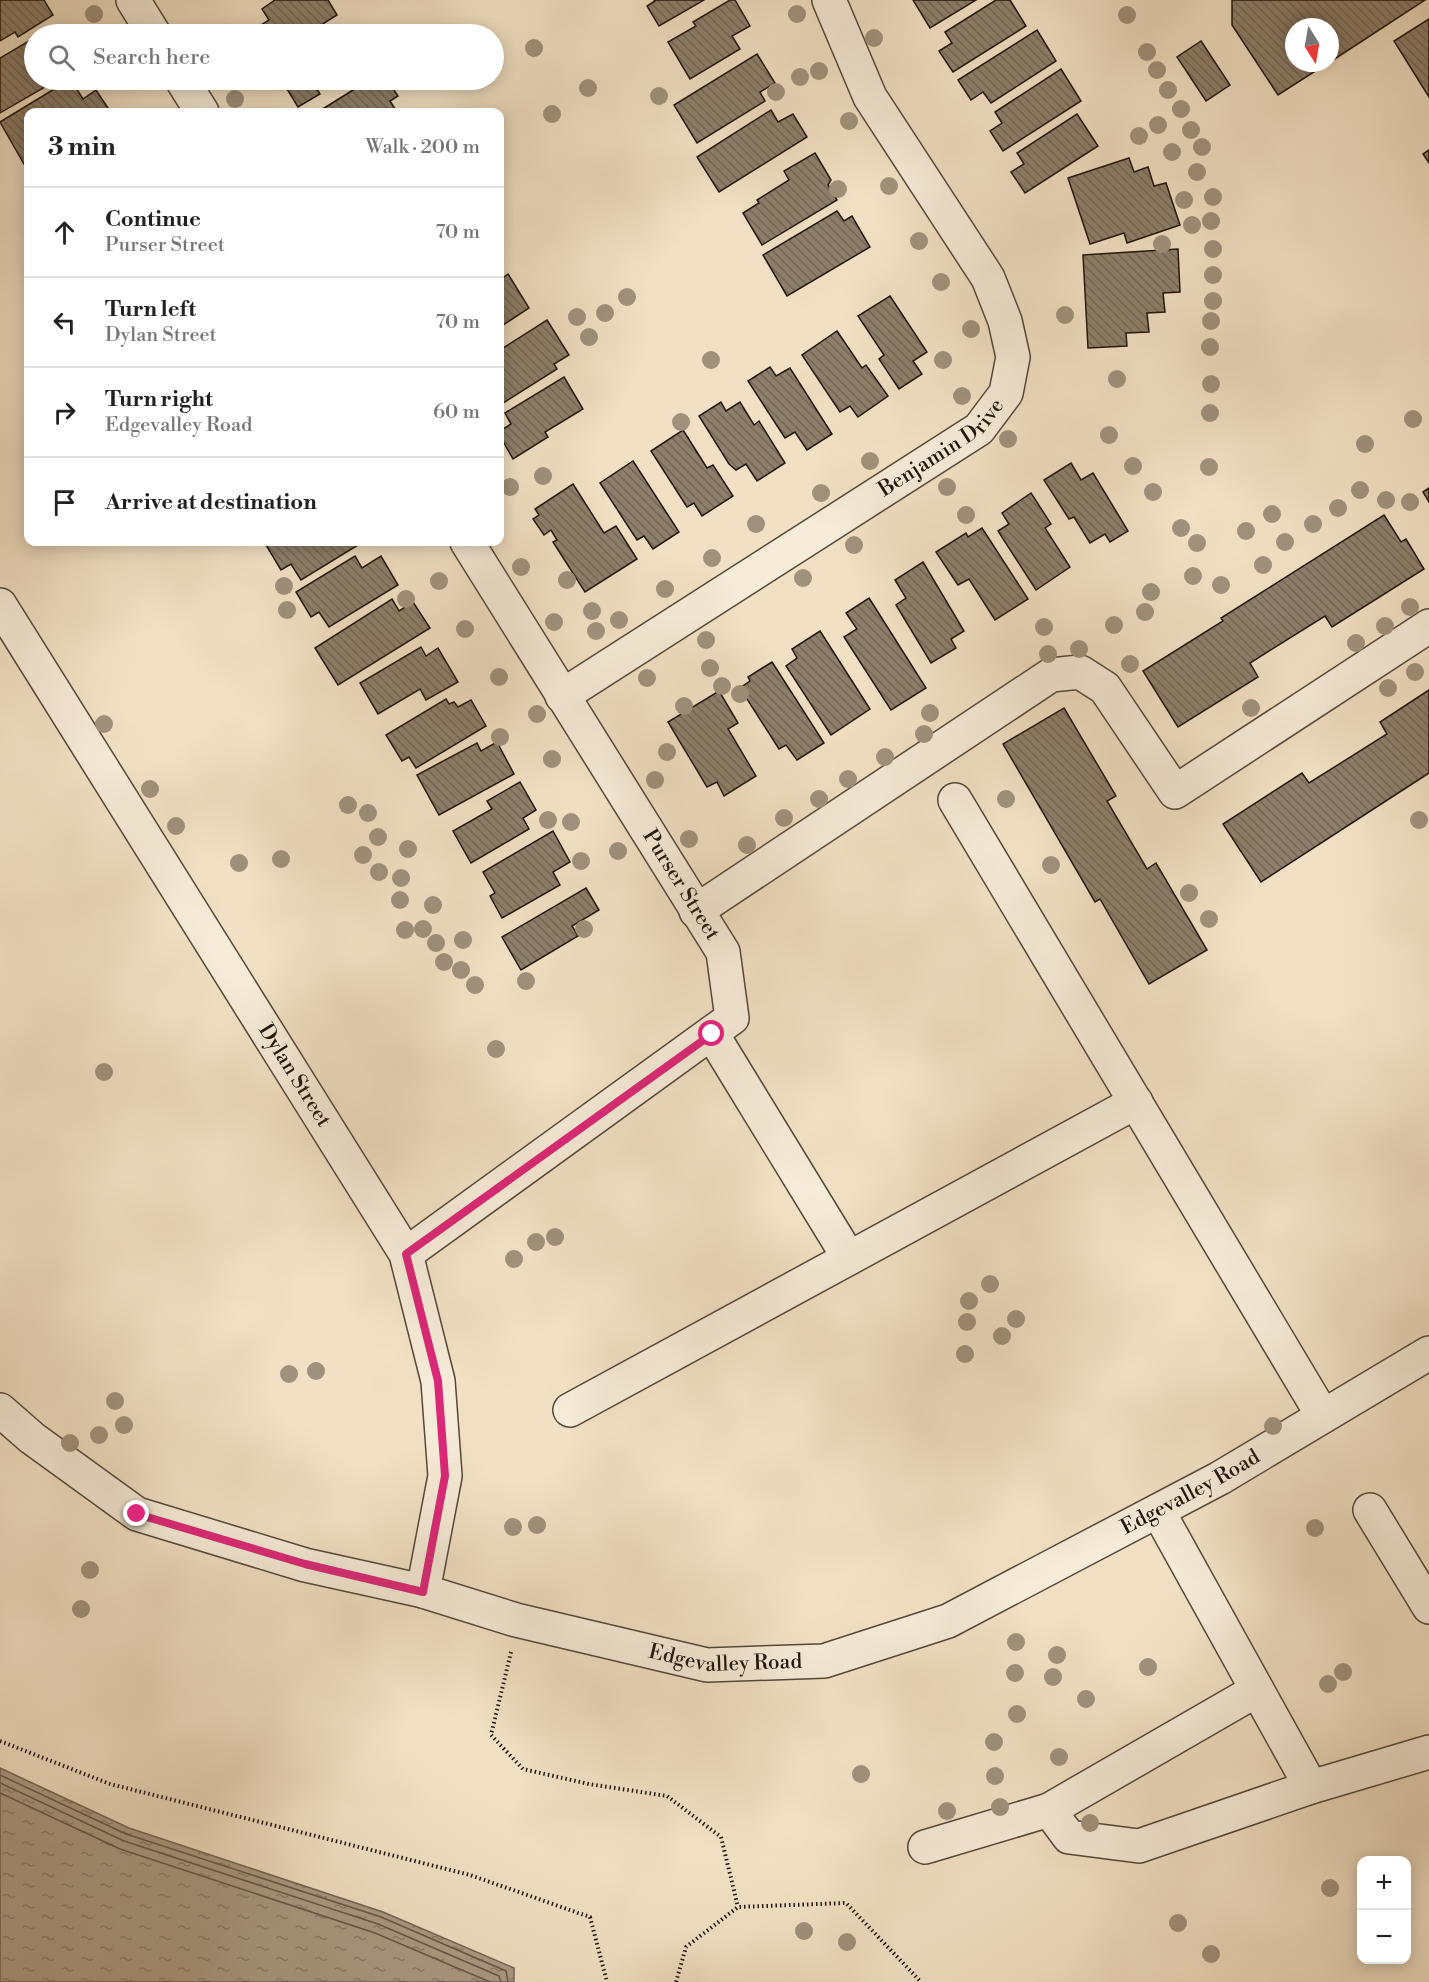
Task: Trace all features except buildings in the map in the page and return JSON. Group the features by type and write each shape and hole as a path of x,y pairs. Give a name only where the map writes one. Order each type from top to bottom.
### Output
{"street":[{"path":"133,0 148,24"},
{"name":"Benjamin Drive","path":"562,696 979,429 1006,393 1012,357 1005,321 988,278 870,97 829,0"},
{"path":"188,90 200,108"},
{"name":"Purser Street","path":"406,1254 732,1018 723,952 469,546"},
{"name":"Dylan Street","path":"0,605 406,1254 438,1381 445,1476 423,1592"},
{"path":"696,911 1051,675 1080,672 1105,688 1175,792 1429,626"},
{"path":"956,800 1323,1416"},
{"path":"712,1034 849,1258"},
{"path":"570,1410 1136,1102"},
{"name":"Edgevalley Road","path":"0,1410 32,1438 137,1514 305,1564 423,1592 516,1620 707,1665 824,1661 948,1621 1220,1478 1429,1353"},
{"path":"1370,1510 1429,1607"},
{"path":"1158,1511 1311,1788"},
{"path":"925,1847 1049,1810 1257,1689"},
{"path":"1049,1810 1069,1838 1138,1846 1311,1788 1429,1752"}],"path":[{"path":"516,1620 511,1656 490,1735 523,1769 589,1784 667,1796 721,1837 738,1907"},
{"path":"0,1741 110,1784 470,1875 590,1917 607,1982"},
{"path":"676,1982 686,1947 738,1907 846,1903 921,1982"}],"water":[{"path":"0,1768 129,1828 383,1912 514,1968 514,1982 0,1982"}],"route":[{"path":"137,1514 305,1564 423,1592 445,1476 438,1381 406,1254 712,1034"}]}
